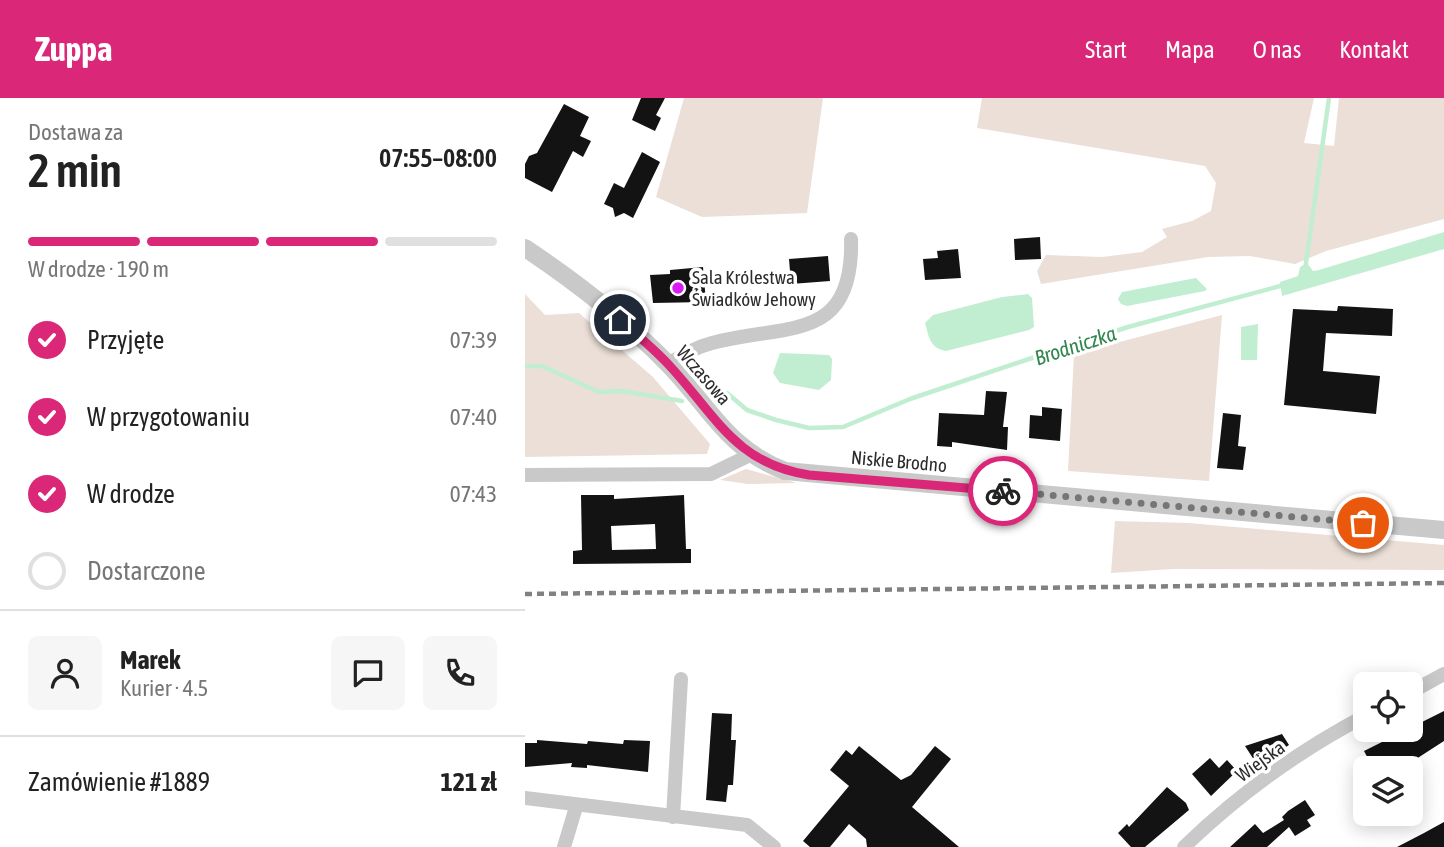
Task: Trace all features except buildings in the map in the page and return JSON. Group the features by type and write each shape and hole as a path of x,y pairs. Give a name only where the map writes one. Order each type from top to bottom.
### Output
{"street":[{"path":"668,364 690,350 713,342 800,328 833,310 848,280 851,239"},
{"name":"Wczasowa","path":"525,248 607,309 668,364 726,432 750,455"},
{"path":"525,475 711,474 750,455"},
{"name":"Niskie Brodno","path":"750,455 785,471 809,475 1444,530"},
{"path":"1423,685 1444,674"},
{"path":"673,817 681,679"},
{"name":"Wiejska","path":"1184,847 1253,789 1298,756 1353,723"},
{"path":"525,798 576,807 747,825 774,847"},
{"path":"564,847 576,807"}],"shaded area":[{"path":"684,98 823,98 807,213 702,217 656,197"},
{"path":"982,98 1314,98 1304,143 1334,146 1339,98 1444,98 1444,219 1326,251 1295,264 1250,256 1208,257 1041,284 1037,271 1046,255 1102,257 1142,252 1167,237 1162,229 1192,221 1211,211 1216,183 1205,166 977,128"},
{"path":"1444,232 1444,249 1282,296 1280,282 1298,276 1300,267 1307,263 1313,271 1319,270"},
{"path":"1196,278 1207,289 1205,291 1127,306 1121,304 1118,299 1122,292"},
{"path":"525,294 545,315 579,313 653,377 710,444 707,454 525,457"},
{"path":"1028,294 1032,298 1034,327 1029,330 946,351 936,347 931,341 925,323 933,315 1002,297"},
{"path":"1222,315 1209,481 1068,471 1074,354"},
{"path":"1258,324 1257,360 1241,360 1241,327"},
{"path":"780,353 829,355 832,359 831,380 819,390 780,383 773,373"},
{"path":"746,469 797,483 748,484 720,480"},
{"path":"1115,521 1189,523 1444,545 1444,570 1173,569 1111,573"}],"waterway":[{"path":"1305,270 1329,98"},
{"name":"Brodniczka","path":"716,396 727,393 747,410 776,420 809,428 843,427 910,399 1128,327 1284,285"},
{"name":"Brodniczka","path":"525,366 542,366 599,392 622,391 682,401"}],"railway":[{"path":"525,594 1444,583"}],"way so far":[{"path":"1003,491 1363,523"}],"place":[{"name":"Sala Królestwa Świadków Jehowy","path":"678,288"}],"route":[{"path":"620,320 668,364 739,446 765,463 785,471 809,475 1003,491"}]}
